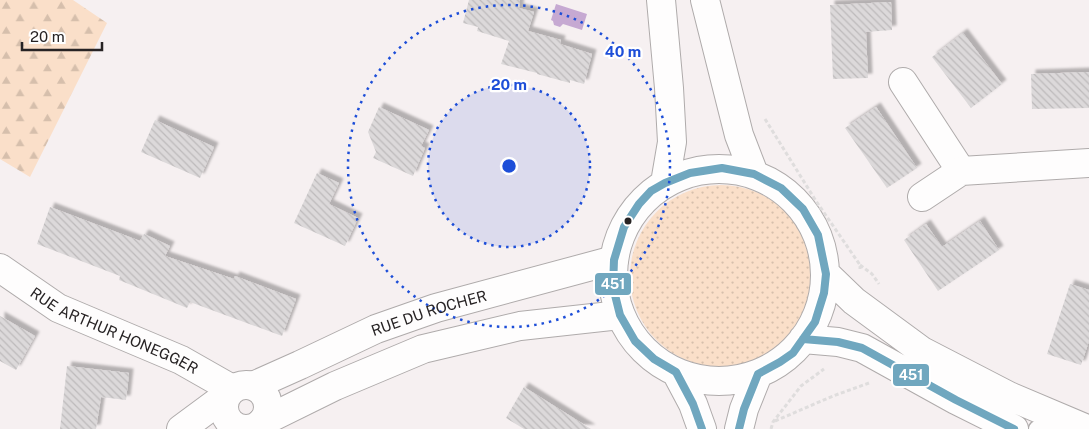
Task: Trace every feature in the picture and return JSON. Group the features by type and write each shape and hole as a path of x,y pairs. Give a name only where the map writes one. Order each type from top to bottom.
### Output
{"street":[{"path":"661,0 670,88 672,142 664,183"},
{"path":"706,0 739,135 754,174"},
{"path":"903,82 962,171"},
{"path":"922,197 962,171 1089,163"},
{"path":"722,168 754,174 781,188 803,209 818,235 826,274 824,293 815,322 793,353 758,374 731,380 703,380 676,372 654,359 635,341 620,315 613,286 614,260 624,227 650,191 664,183 690,173 722,168"},
{"name":"RUE DU ROCHER","path":"181,429 238,390 300,365 376,329 436,308 614,260"},
{"name":"RUE ARTHUR HONEGGER","path":"0,268 58,308 181,360 238,390 264,394 268,408 266,415 253,426"},
{"path":"826,274 854,302 922,351 1009,396 1079,426"},
{"path":"238,390 224,401 226,416 235,426 242,428 253,426 335,386 422,349 520,326 620,315"},
{"path":"803,339 838,342 862,348 956,400 1014,429"},
{"path":"676,372 693,404 702,429"},
{"path":"741,419 758,374"}],"lane":[{"path":"1036,429 1054,424 1079,426"}],"path":[{"path":"762,114 816,201 860,265 854,302"},
{"path":"771,429 773,422 801,386 824,369 838,342"},
{"path":"773,422 873,381"},
{"path":"741,419 764,417 773,422"}],"green space":[{"path":"0,0 73,0 107,23 30,177 0,159"},
{"path":"730,185 739,186 764,195 786,211 802,233 811,258 811,294 802,319 786,341 764,357 748,363 730,367 712,367 703,366 678,357 663,347 650,334 640,319 631,294 630,267 631,258 640,233 650,218 663,205 678,195 703,186"}],"shaded area":[{"path":"556,4 587,14 582,30 563,24 560,27 554,25 551,20"}],"building":[{"path":"469,0 520,0 519,8 534,12 528,31 561,40 560,44 592,54 584,84 570,80 570,83 501,64 509,41 477,31 478,27 463,23"},
{"path":"891,2 892,30 866,32 868,78 833,79 830,5"},
{"path":"963,33 1002,84 971,108 932,57"},
{"path":"1089,72 1089,108 1032,109 1031,74"},
{"path":"379,107 429,130 421,146 425,148 413,176 373,158 376,152 368,132"},
{"path":"876,107 917,168 887,188 845,128"},
{"path":"155,120 214,147 200,178 141,152"},
{"path":"317,173 339,183 329,204 358,218 345,246 294,223"},
{"path":"50,207 140,241 144,234 170,246 165,256 234,279 235,276 296,299 282,336 190,302 187,308 119,280 120,276 37,244"},
{"path":"980,221 999,250 938,291 904,240 926,224 942,247"},
{"path":"1070,284 1089,290 1089,341 1081,365 1047,354"},
{"path":"0,316 35,336 16,370 0,361"},
{"path":"67,366 129,373 126,400 101,397 96,429 60,429"},
{"path":"524,387 591,429 524,429 506,418"}],"transit line":[{"name":"451","path":"702,429 693,404 676,372 654,359 635,341 620,315 613,287 614,260 624,227 639,204 651,191 690,173 722,168 754,174 781,188 803,209 818,235 826,274 824,293 815,322 793,353 758,374 744,409 739,429"},
{"name":"451","path":"803,339 838,342 862,348 956,400 1014,429"}]}
